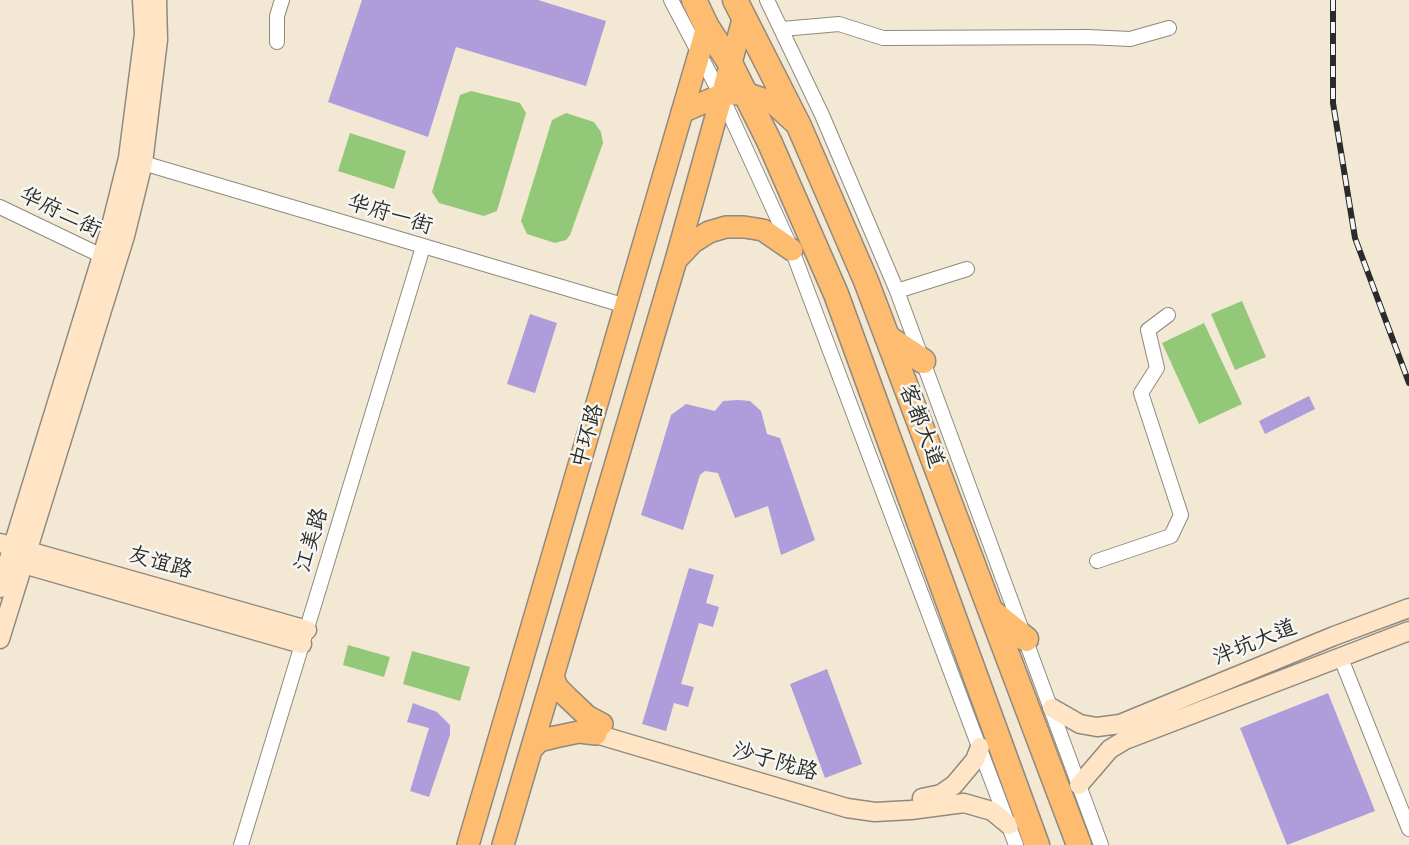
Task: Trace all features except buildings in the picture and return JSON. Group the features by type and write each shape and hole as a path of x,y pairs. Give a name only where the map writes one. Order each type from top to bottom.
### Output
{"highway":[{"name":"客都大道","path":"694,0 707,27 730,63 769,141 840,305 1037,845"},
{"name":"客都大道","path":"739,8 799,126 840,221 887,337 1079,845"},
{"path":"811,236 840,221"},
{"path":"887,337 923,361"},
{"path":"991,611 1026,639"}],"main road":[{"name":"中环路","path":"503,845 676,260 730,63 739,8"},
{"name":"中环路","path":"468,845 707,27"},
{"path":"682,112 721,95 745,93 772,102 799,126"},
{"path":"676,260 693,242 709,232 726,227 763,230 792,250"},
{"path":"553,676 557,687 599,729"},
{"path":"531,750 539,741 599,729"}],"street":[{"path":"0,639 12,553 102,256 128,158 144,34 142,0"},
{"path":"0,588 125,236 143,163 158,39 157,0"},
{"path":"277,42 277,16 282,0"},
{"path":"671,0 721,95 792,250 1016,845"},
{"path":"767,0 822,115 897,291 1101,845"},
{"path":"782,29 839,24 884,38 1087,36 1130,39 1169,28"},
{"name":"华府一街","path":"143,163 626,306"},
{"name":"华府二街","path":"0,207 102,256"},
{"name":"江美路","path":"241,845 423,247"},
{"path":"897,291 967,269"},
{"path":"1097,561 1171,537 1181,515 1141,393 1157,368 1148,330 1168,315"},
{"name":"友谊路","path":"12,553 304,637"},
{"name":"泮坑大道","path":"1122,732 1334,636 1409,608"},
{"name":"泮坑大道","path":"1122,732 1409,631"},
{"path":"1340,656 1409,829"},
{"path":"1052,708 1080,724 1122,732 1079,785"},
{"name":"沙子陇路","path":"599,729 847,808 875,812 912,810 943,799 992,811 1009,825"},
{"path":"943,799 975,760 980,747"}],"green space":[{"path":"471,91 520,103 526,113 497,211 484,216 439,203 432,192 460,95"},
{"path":"566,113 594,122 601,132 603,143 570,235 566,240 555,243 527,234 521,221 552,120"},
{"path":"350,133 406,151 394,189 338,171"},
{"path":"1242,301 1266,357 1235,370 1211,314"},
{"path":"1204,323 1242,404 1199,424 1162,343"},
{"path":"348,645 390,657 384,677 343,665"},
{"path":"412,651 470,667 460,701 403,684"}],"railway":[{"path":"1333,0 1333,103 1355,238 1409,383"}]}
